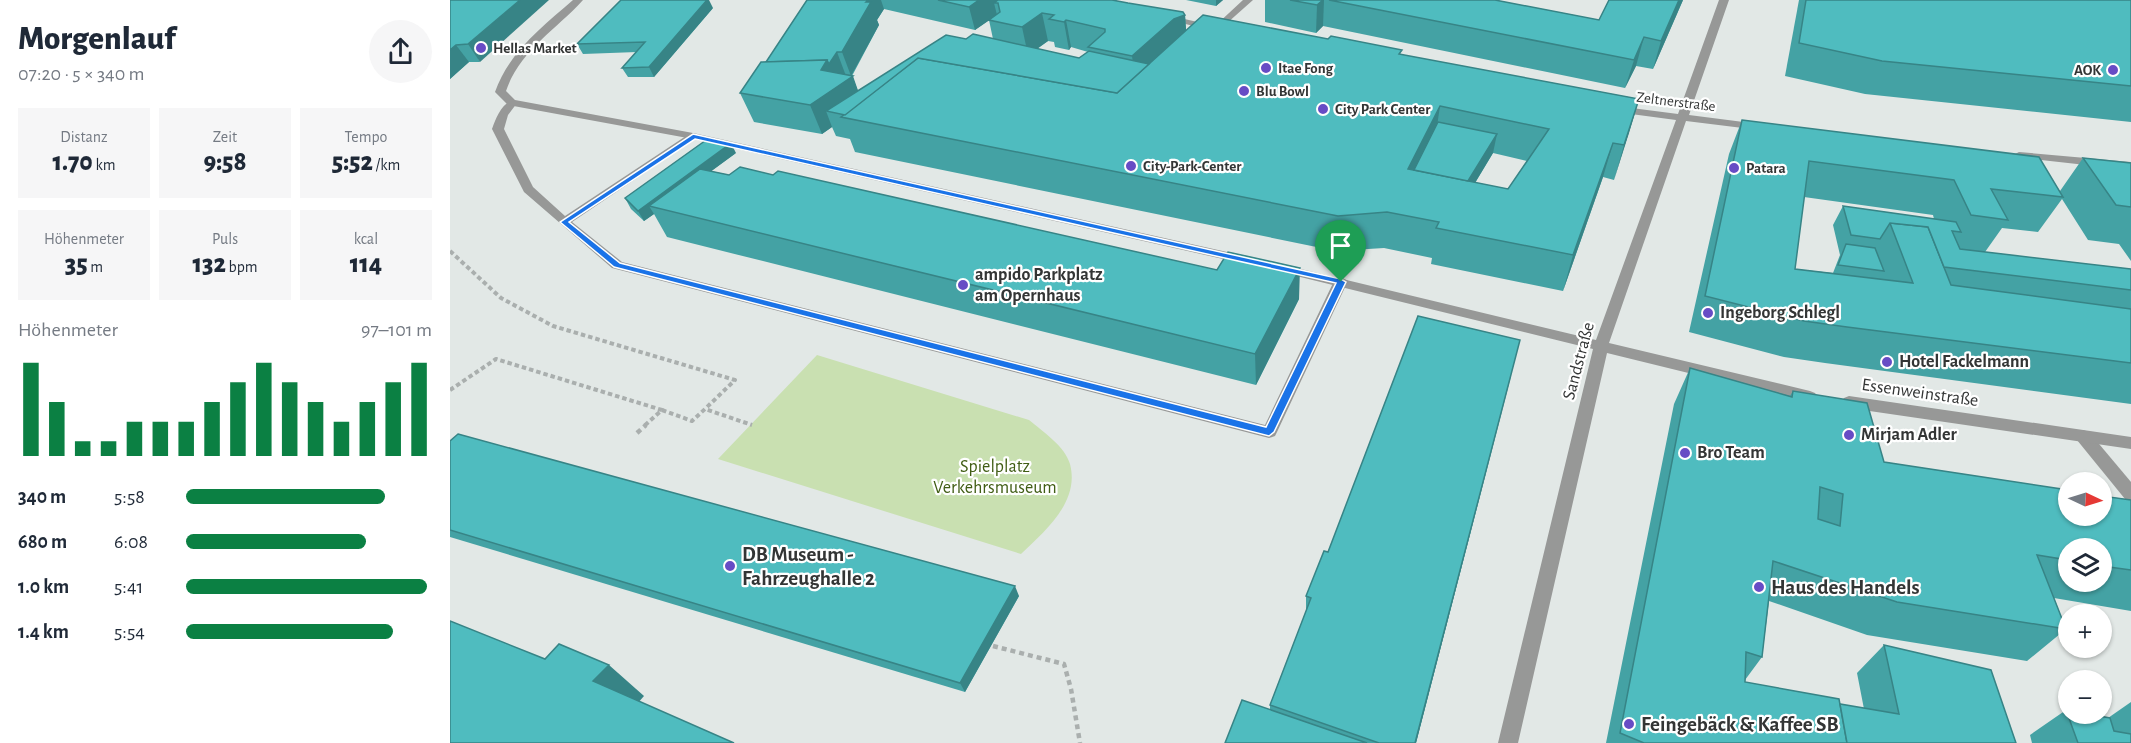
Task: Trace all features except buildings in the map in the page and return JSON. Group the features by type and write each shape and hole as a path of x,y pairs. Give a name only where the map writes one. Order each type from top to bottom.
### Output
{"street":[{"path":"578,0 531,43 504,77 500,92 512,103 503,115 498,129 528,189 617,265 1269,432 1341,282"},
{"path":"1217,28 1248,0"},
{"name":"Sandstraße","path":"1508,743 1601,345 1724,0"},
{"path":"1160,17 1228,31"},
{"name":"Essenweinstraße","path":"512,103 693,136 1341,282 1827,399 2131,443"},
{"name":"Zeltnerstraße","path":"1607,108 1766,128"},
{"path":"564,222 693,136"},
{"path":"2010,154 2131,166"},
{"path":"2083,436 2131,494"}],"path":[{"path":"450,251 501,298 553,326 735,380 692,421 496,359 450,390"},
{"path":"705,409 752,425"},
{"path":"637,433 662,410"},
{"path":"993,646 1064,664 1071,689 1080,743"}],"green space":[{"name":"Spielplatz Verkehrsmuseum","path":"817,355 1029,420 1058,445 1070,464 1072,478 1070,491 1058,515 1021,554 718,459"}],"place":[{"name":"Hellas Market","path":"481,48"},
{"name":"Itae Fong","path":"1266,68"},
{"name":"AOK","path":"2113,70"},
{"name":"Blu Bowl","path":"1244,91"},
{"name":"City Park Center","path":"1323,109"},
{"name":"City-Park-Center","path":"1131,166"},
{"name":"Patara","path":"1734,168"},
{"name":"ampido Parkplatz am Opernhaus","path":"963,285"},
{"name":"Ingeborg Schlegl","path":"1708,313"},
{"name":"Hotel Fackelmann","path":"1887,362"},
{"name":"Mirjam Adler","path":"1849,435"},
{"name":"Bro Team","path":"1685,453"},
{"name":"DB Museum - Fahrzeughalle 2","path":"730,566"},
{"name":"Haus des Handels","path":"1759,587"},
{"name":"Feingebäck & Kaffee SB","path":"1629,724"}],"route":[{"path":"693,136 1341,282 1269,432 617,265 564,222 693,136"}]}
